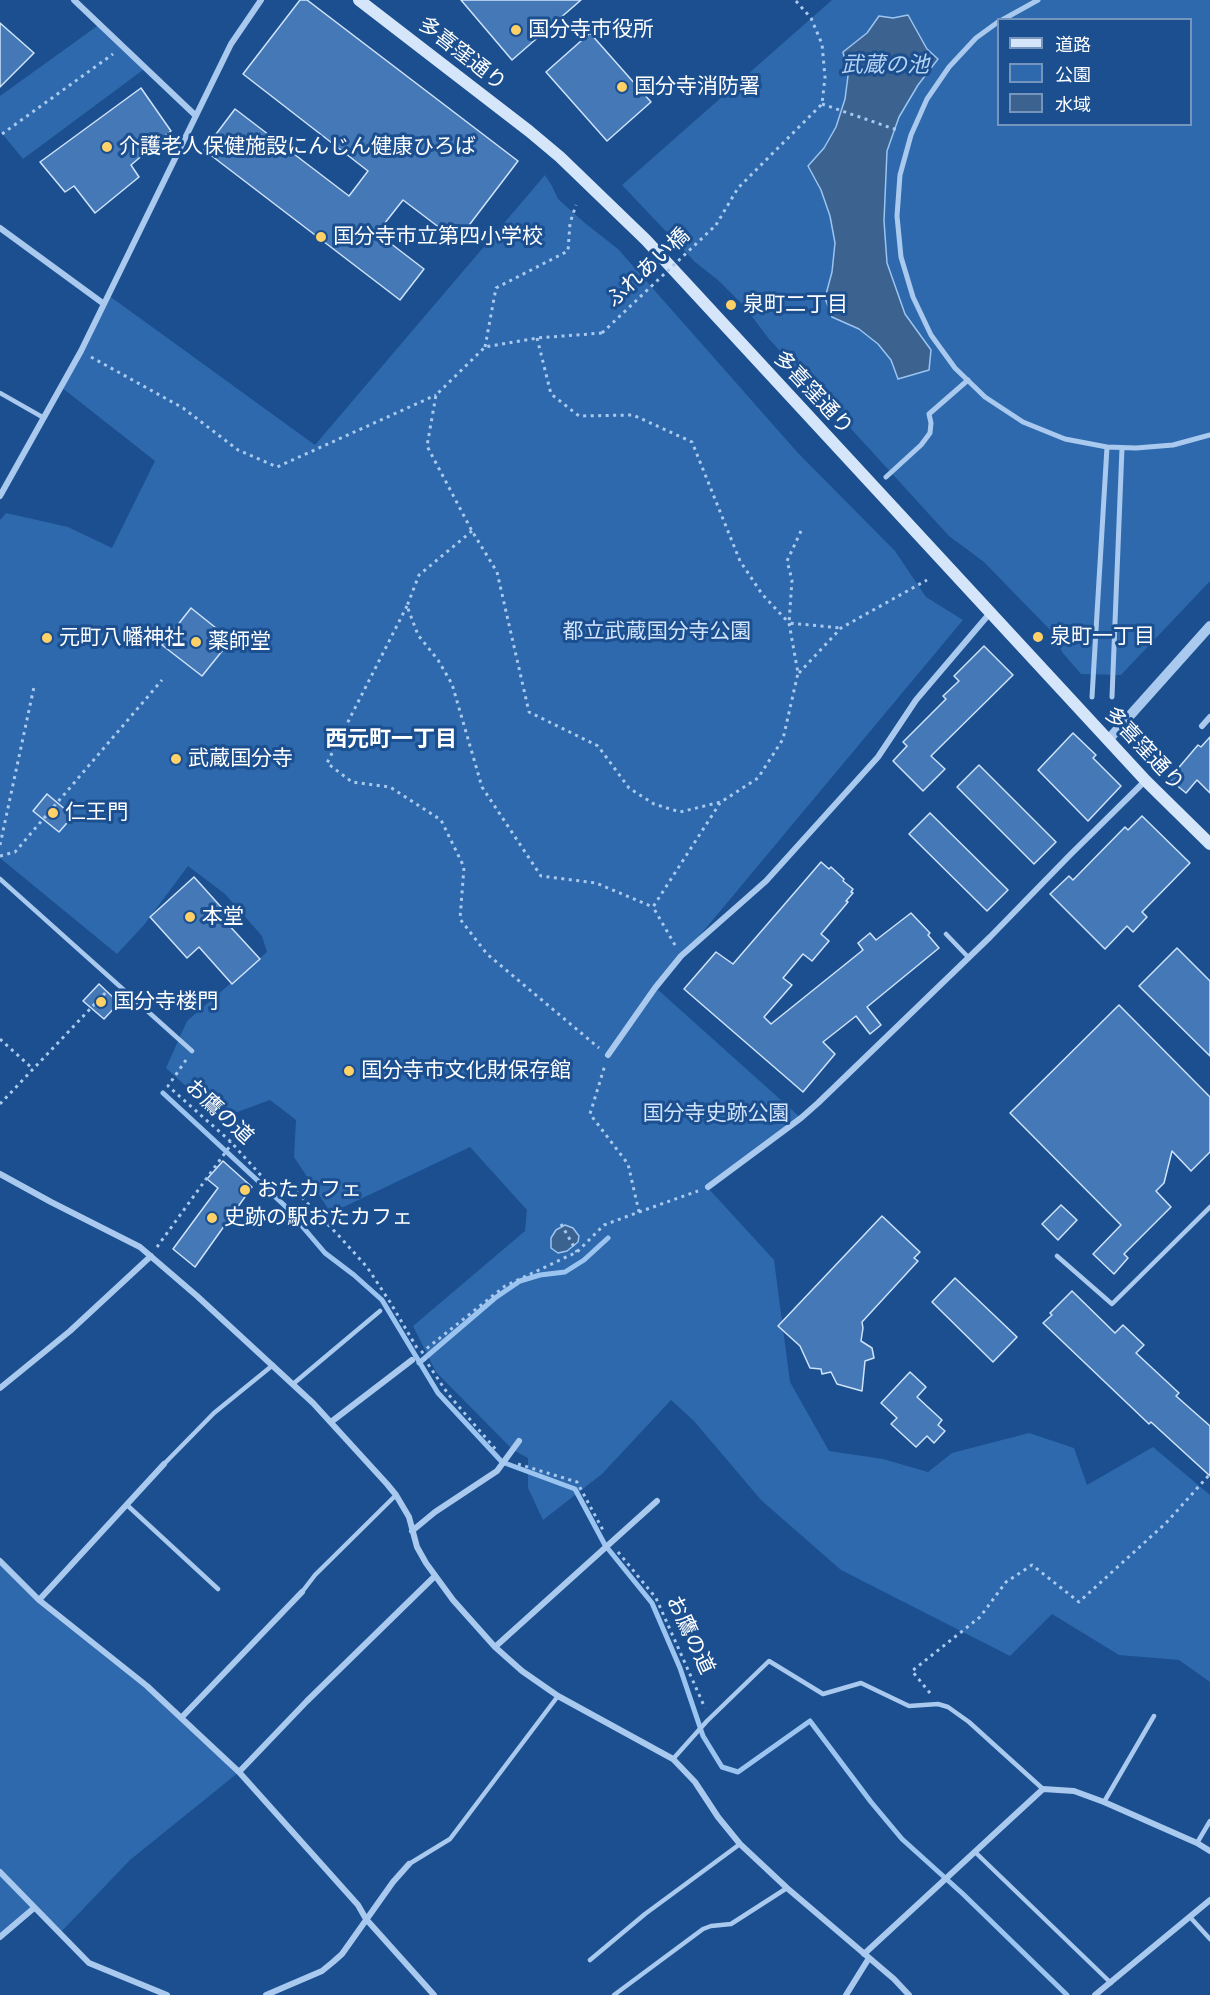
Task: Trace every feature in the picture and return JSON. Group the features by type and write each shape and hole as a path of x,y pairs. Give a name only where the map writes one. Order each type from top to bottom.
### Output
{"main road":[{"name":"多喜窪通り","path":"359,0 529,131 646,240 1146,781 1210,844"}],"street":[{"path":"74,0 195,115"},
{"path":"0,496 81,351 231,44 261,0"},
{"path":"1005,18 1038,0"},
{"path":"997,23 976,38 949,67 927,99 911,135 900,175 897,216 901,257 913,297 931,334 955,368 985,397 1023,422 1065,439 1107,447 1136,448 1173,445 1210,435"},
{"path":"0,228 104,304"},
{"path":"886,477 921,445 930,433 929,414 968,380"},
{"path":"1092,697 1107,447"},
{"path":"1112,697 1122,448"},
{"path":"608,1055 655,988 681,956 766,881 878,757 916,700 990,613"},
{"path":"1108,739 1210,626"},
{"path":"1202,726 1210,717"},
{"path":"708,1188 801,1118 969,958 1146,781"},
{"path":"0,1173 132,1243 151,1256 273,1365 331,1422 396,1495 409,1517 417,1547 435,1576 495,1647 522,1671 558,1696 673,1759 694,1782 740,1844 909,1995"},
{"path":"0,1388 70,1331 151,1256"},
{"path":"331,1422 412,1360"},
{"path":"412,1531 435,1512 496,1471 519,1441"},
{"path":"39,1600 164,1464"},
{"path":"495,1647 657,1501"},
{"path":"0,1561 39,1600 104,1650 182,1718 239,1772 358,1905 366,1919 434,1995"},
{"path":"239,1772 307,1701 435,1576"},
{"path":"182,1718 302,1592"},
{"path":"846,1995 866,1956 938,1884 1043,1789 1074,1791 1104,1802 1197,1843 1210,1851"},
{"path":"266,1995 322,1971 342,1954 393,1882 409,1864"},
{"path":"0,1872 89,1963 166,1995"},
{"path":"1095,1995 1210,1899"},
{"path":"0,1937 34,1908"}],"lane":[{"path":"0,393 44,418"},
{"name":"お鷹の道","path":"0,879 192,1051"},
{"path":"946,934 969,958"},
{"path":"1057,1256 1112,1304 1210,1207"},
{"path":"293,1384 380,1311"},
{"path":"164,1464 214,1413 273,1365"},
{"path":"302,1592 315,1575 396,1495"},
{"path":"127,1505 218,1589"},
{"path":"673,1759 708,1720 769,1661 823,1694 861,1683 909,1706 938,1704 948,1707 969,1722 1043,1789"},
{"path":"409,1864 450,1839 558,1696"},
{"path":"1104,1802 1154,1716"},
{"path":"1197,1843 1210,1821"},
{"path":"590,1960 645,1914 740,1844"},
{"path":"975,1852 1111,1983"},
{"path":"614,1995 703,1929 731,1924 787,1888"},
{"path":"1190,1917 1210,1939"}],"path":[{"path":"795,0 811,18 822,44 825,77 822,104 897,130"},
{"path":"2,134 124,46"},
{"name":"ふれあい橋","path":"537,338 602,333 716,225 738,188 822,104"},
{"path":"485,347 496,288 568,251 570,223 576,205"},
{"path":"81,351 183,408 238,450 277,467 435,395 485,347 537,338 551,394 579,416 633,416 692,442 740,561 762,594 789,623 841,628"},
{"path":"435,395 427,446 472,531 497,572 529,712 598,746 629,788 654,804 680,812 721,802 758,778 783,739 798,673 789,623 792,580 787,561 801,531"},
{"path":"472,531 419,575 407,606 327,763 352,782 390,787 441,820 464,867 460,919 487,954 608,1055 590,1114 628,1164 639,1212"},
{"path":"798,673 841,628 927,580"},
{"path":"407,606 418,635 453,684 482,787 541,876 596,883 653,906 681,956"},
{"path":"0,856 15,852 162,680"},
{"path":"0,845 34,687"},
{"path":"653,906 721,802"},
{"path":"0,1104 116,982"},
{"path":"0,1040 33,1069"},
{"name":"お鷹の道","path":"192,1051 168,1086 230,1141 266,1181 289,1184 367,1267 432,1369"},
{"path":"151,1256 230,1146 230,1141"},
{"path":"421,1355 505,1286 577,1252 604,1224 708,1188"},
{"path":"561,1224 577,1252"},
{"path":"938,1704 912,1671 980,1617 1006,1582 1032,1565 1079,1602 1166,1523 1210,1474"},
{"name":"お鷹の道","path":"609,1543 656,1598 708,1720"}],"green space":[{"path":"832,0 1210,0 1210,581 1121,675 1081,674 1062,652 1055,635 984,562 949,536 769,339 744,306 718,280 695,262 622,185"},
{"path":"100,24 147,67 23,159 0,131 0,96"},
{"path":"545,175 558,199 618,249 798,453 895,551 926,597 963,620 656,988 801,1118 708,1188 774,1260 790,1382 829,1451 883,1459 928,1472 952,1453 1029,1433 1074,1448 1087,1485 1153,1447 1210,1495 1210,1682 1179,1660 1119,1655 1052,1614 1010,1656 841,1570 761,1500 694,1421 671,1400 602,1474 543,1520 528,1488 528,1458 513,1450 436,1372 413,1326 525,1231 527,1210 470,1147 331,1213 294,1157 296,1120 270,1100 221,1118 166,1068 187,1021 267,952 262,936 225,894 188,866 144,925 117,954 0,858 0,520 6,513 68,527 112,548 155,461 61,387 108,295 315,445"},
{"path":"0,1561 39,1600 104,1650 239,1772 130,1860 60,1933 34,1908 0,1937"}],"water":[{"name":"武蔵の池","path":"908,15 927,49 938,59 918,85 899,117 887,151 884,221 887,263 905,314 931,350 929,370 898,379 891,360 878,344 859,329 832,317 825,298 832,272 835,243 830,216 821,190 808,166 824,148 836,127 845,99 848,76 843,52 867,33 879,16 893,18"},
{"path":"565,1225 573,1228 579,1236 578,1242 567,1251 558,1253 551,1248 551,1238 556,1230"}],"building":[{"path":"300,0 307,0 518,161 457,241 403,200 377,233 424,269 400,300 204,150 235,109 349,196 368,171 243,74"},
{"name":"国分寺市役所","path":"461,0 581,0 512,60"},
{"path":"0,23 34,53 0,87"},
{"path":"590,33 651,102 607,141 546,72"},
{"name":"介護老人保健施設にんじん健康ひろば","path":"141,88 171,131 131,165 139,177 95,213 74,186 65,192 40,162"},
{"name":"薬師堂","path":"191,608 231,640 202,676 162,645"},
{"path":"984,646 1013,675 931,756 945,769 923,791 893,761 907,746 903,742 946,699 943,696 959,681 954,676"},
{"path":"1073,733 1096,755 1093,758 1121,786 1088,821 1038,770"},
{"path":"1210,737 1210,793 1197,780 1186,793 1169,779 1198,745 1201,747"},
{"path":"979,765 1056,842 1034,864 957,787"},
{"name":"仁王門","path":"47,794 73,816 59,832 33,811"},
{"path":"930,813 1008,890 987,911 909,834"},
{"path":"1142,816 1190,863 1142,912 1147,917 1133,932 1127,926 1105,949 1050,894 1069,876 1073,880 1125,827 1128,830"},
{"path":"821,862 829,869 831,867 844,879 843,881 853,889 851,892 853,893 821,934 829,941 812,961 803,954 783,978 792,985 764,1017 771,1024 863,950 858,943 870,933 876,940 911,913 930,933 928,935 939,948 867,1007 881,1025 870,1034 856,1016 823,1042 835,1054 803,1092 684,989 716,952 733,964"},
{"name":"本堂","path":"194,877 231,918 226,922 260,959 232,984 199,947 187,958 150,917"},
{"path":"1177,948 1210,981 1210,1056 1139,986"},
{"name":"国分寺楼門","path":"99,984 119,1003 104,1019 83,1001"},
{"path":"1119,1005 1210,1097 1210,1152 1191,1171 1172,1151 1164,1183 1156,1191 1171,1207 1124,1254 1128,1258 1114,1274 1093,1254 1121,1225 1010,1113"},
{"name":"史跡の駅おたカフェ","path":"223,1161 252,1187 195,1267 173,1249 218,1188 207,1179"},
{"path":"1061,1205 1077,1220 1058,1240 1042,1224"},
{"path":"882,1216 920,1252 914,1258 918,1261 862,1322 861,1341 872,1348 874,1358 865,1361 862,1391 837,1384 831,1372 822,1374 821,1369 810,1368 800,1346 778,1326"},
{"path":"955,1278 1017,1337 993,1362 932,1302"},
{"path":"1072,1291 1115,1333 1123,1325 1144,1345 1136,1353 1179,1393 1176,1396 1210,1426 1210,1476 1151,1422 1149,1424 1043,1323"},
{"path":"910,1372 926,1387 917,1397 942,1420 938,1425 945,1431 934,1443 927,1436 916,1447 891,1424 897,1418 881,1403"}],"waterway":[{"path":"163,1093 284,1205 325,1253 382,1300 438,1393 502,1462 575,1489 605,1545 652,1603 680,1668 703,1736 722,1767 738,1772 810,1721 902,1839 963,1894 1067,1995"},
{"path":"419,1363 495,1298 520,1281 540,1275 565,1272 584,1260 608,1238"}],"place":[{"name":"国分寺市役所","path":"516,30"},
{"name":"国分寺消防署","path":"622,87"},
{"name":"介護老人保健施設にんじん健康ひろば","path":"107,147"},
{"name":"国分寺市立第四小学校","path":"321,237"},
{"name":"泉町二丁目","path":"731,305"},
{"name":"泉町一丁目","path":"1038,637"},
{"name":"元町八幡神社","path":"47,638"},
{"name":"薬師堂","path":"196,642"},
{"name":"武蔵国分寺","path":"176,759"},
{"name":"仁王門","path":"53,813"},
{"name":"本堂","path":"190,917"},
{"name":"国分寺楼門","path":"101,1002"},
{"name":"国分寺市文化財保存館","path":"349,1071"},
{"name":"おたカフェ","path":"245,1190"},
{"name":"史跡の駅おたカフェ","path":"212,1218"}],"district":[{"name":"西元町一丁目","path":"391,740"}],"park label":[{"name":"都立武蔵国分寺公園","path":"657,632"},
{"name":"国分寺史跡公園","path":"716,1114"}]}
